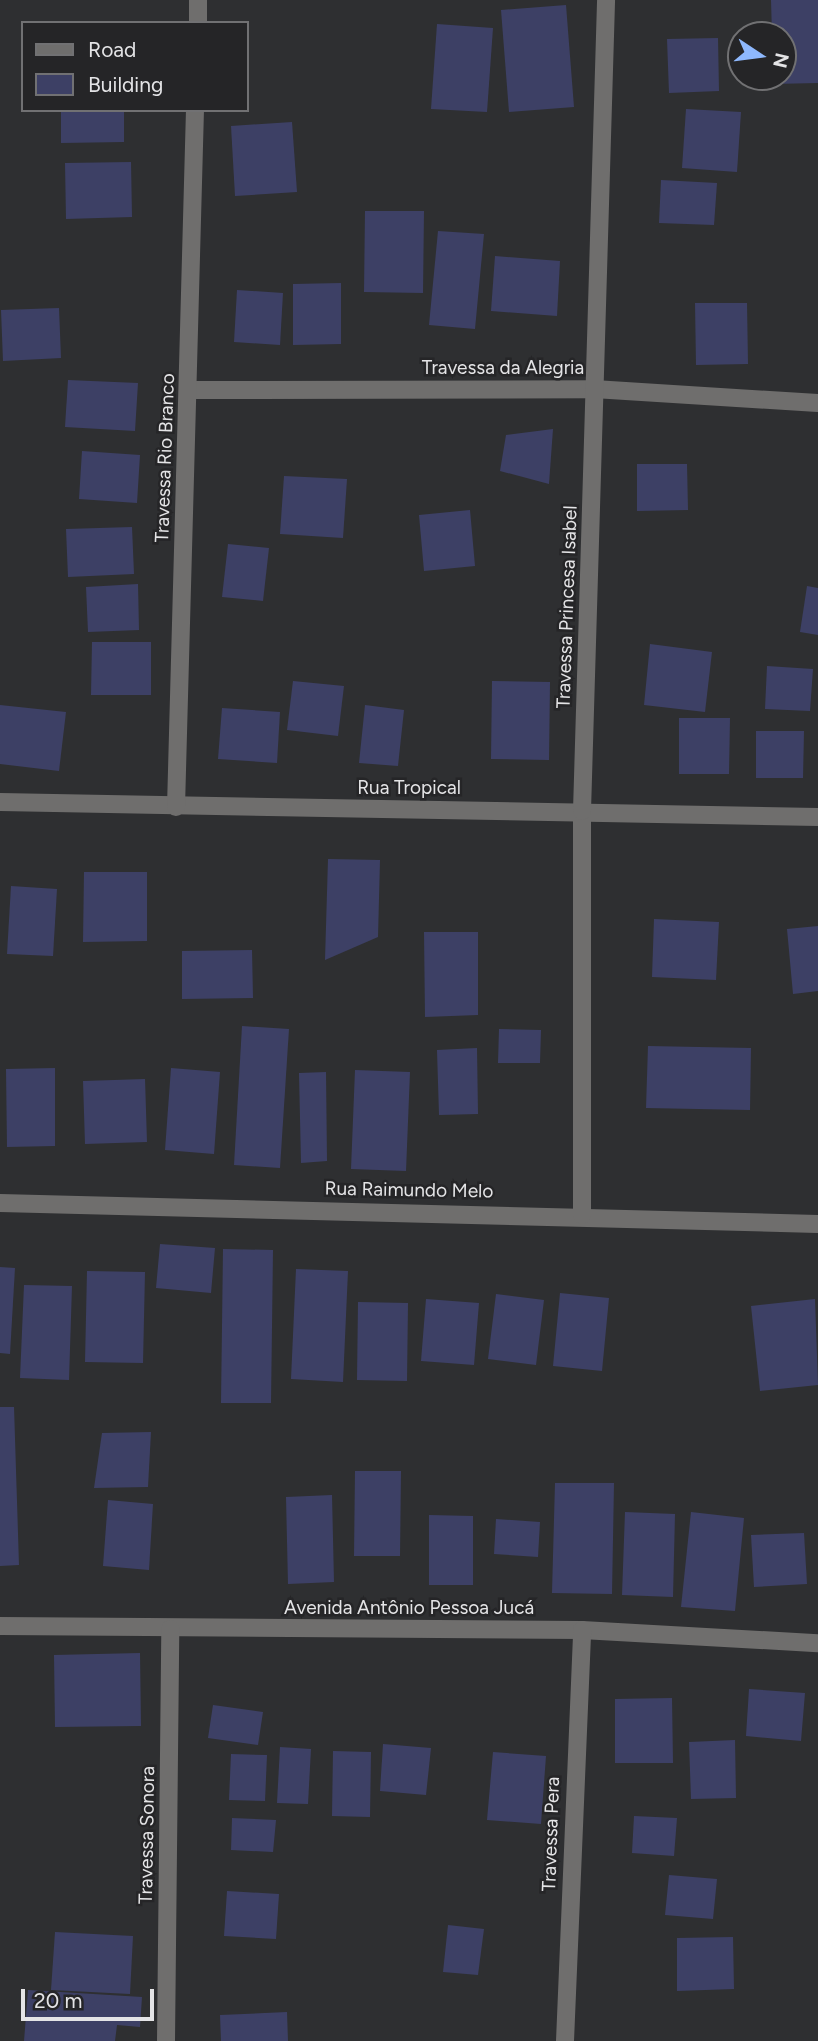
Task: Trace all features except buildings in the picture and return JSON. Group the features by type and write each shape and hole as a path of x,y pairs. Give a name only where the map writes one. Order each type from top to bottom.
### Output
{"street":[{"path":"198,0 198,21"},
{"name":"Travessa Princesa Isabel","path":"582,1215 582,810 606,0"},
{"name":"Travessa Rio Branco","path":"176,807 195,112"},
{"name":"Travessa da Alegria","path":"188,390 594,388 818,402"},
{"name":"Rua Tropical","path":"0,802 176,807 582,810 818,817"},
{"name":"Rua Raimundo Melo","path":"0,1203 582,1215 818,1224"},
{"name":"Avenida Antônio Pessoa Jucá","path":"0,1626 582,1630 818,1643"},
{"name":"Travessa Sonora","path":"166,2041 170,1629"},
{"name":"Travessa Pera","path":"565,2041 582,1630"}]}
